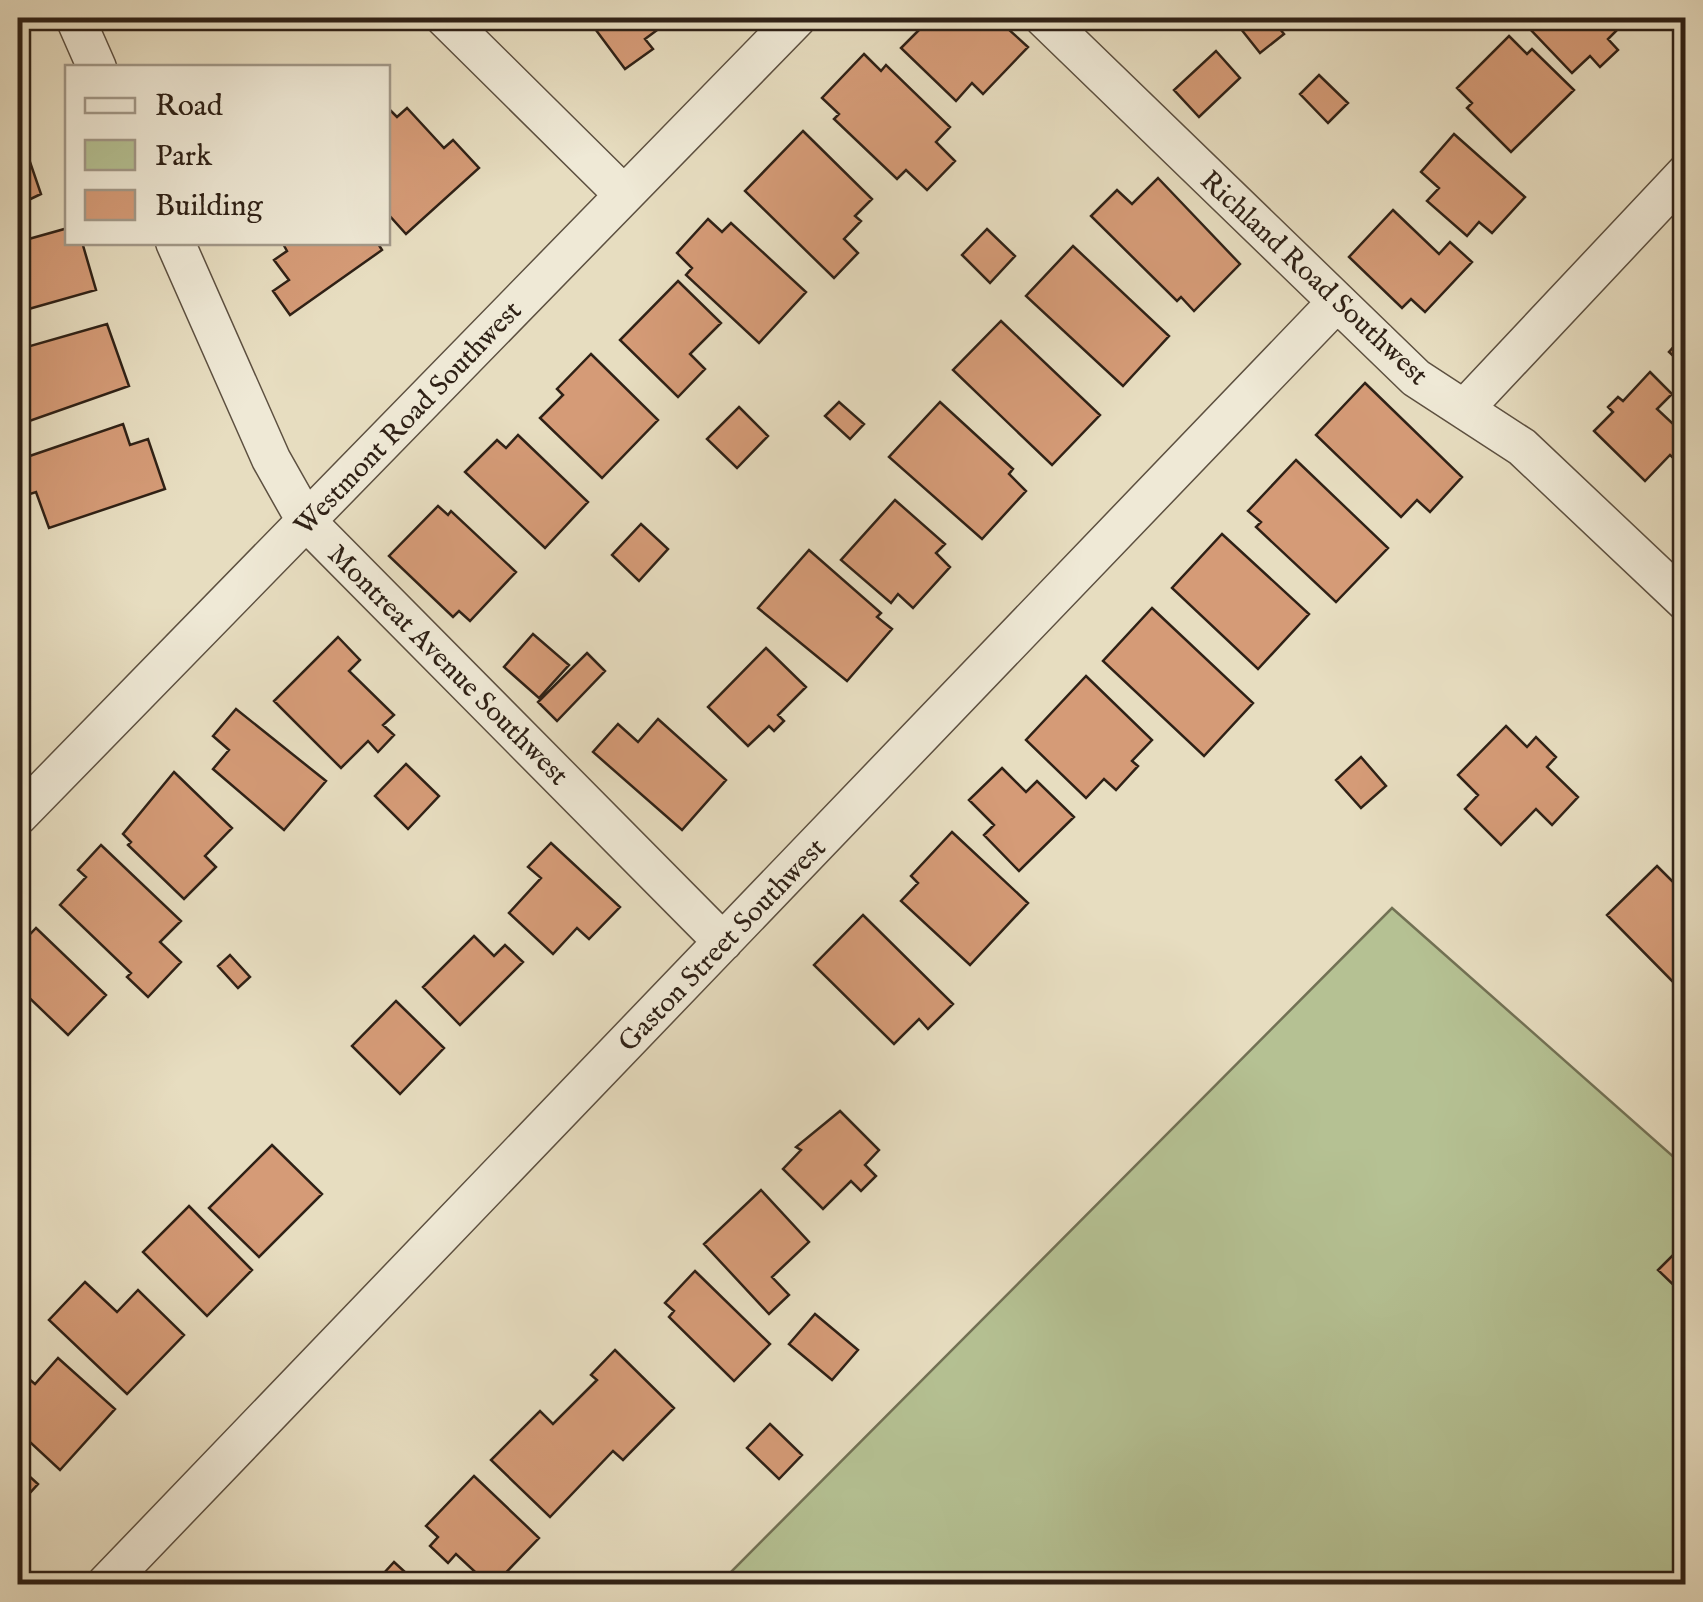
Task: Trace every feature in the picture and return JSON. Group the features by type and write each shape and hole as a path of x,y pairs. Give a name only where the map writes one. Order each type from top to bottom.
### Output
{"street":[{"path":"75,18 96,65"},
{"path":"445,18 624,195"},
{"name":"Westmont Road Southwest","path":"18,816 797,18"},
{"name":"Richland Road Southwest","path":"1044,18 1416,378 1522,446 1686,602"},
{"path":"1465,408 1686,173"},
{"name":"Montreat Avenue Southwest","path":"176,245 271,460 306,520 723,942"},
{"name":"Gaston Street Southwest","path":"106,1584 1336,303"}],"green space":[{"path":"1392,908 1685,1167 1685,1584 719,1584"}],"building":[{"path":"587,18 665,18 668,22 645,39 653,49 625,69"},
{"path":"996,18 1028,47 983,94 972,83 956,101 901,48 920,29 911,21"},
{"path":"1271,18 1284,34 1260,53 1233,19"},
{"path":"1543,18 1612,18 1621,26 1608,39 1618,50 1600,67 1590,56 1572,73 1530,29"},
{"path":"1509,36 1527,54 1532,49 1574,90 1511,152 1467,108 1472,103 1457,88"},
{"path":"1216,51 1240,78 1199,117 1174,90"},
{"path":"864,54 881,71 886,65 950,127 936,142 955,161 927,190 906,170 897,179 834,119 839,114 822,98"},
{"path":"1319,75 1348,103 1328,123 1300,94"},
{"path":"407,108 444,148 453,140 479,168 406,234 390,216 390,110 397,117"},
{"path":"18,127 41,194 18,205"},
{"path":"803,131 872,199 855,216 861,221 844,239 858,253 834,278 745,191"},
{"path":"1454,134 1525,197 1492,233 1479,222 1467,236 1427,201 1439,188 1421,172"},
{"path":"1158,178 1240,264 1194,311 1181,297 1177,301 1091,216 1117,190 1132,204"},
{"path":"1393,210 1439,254 1450,242 1472,262 1425,312 1411,299 1402,308 1349,257"},
{"path":"708,219 722,232 731,223 806,292 759,343 686,275 692,268 677,253"},
{"path":"65,229 65,245 83,245 96,290 18,312 18,242"},
{"path":"987,229 1015,256 990,283 962,255"},
{"path":"284,245 379,245 382,250 290,315 273,291 289,280 274,260 287,251"},
{"path":"1073,246 1169,336 1123,386 1026,296"},
{"path":"678,281 721,323 690,354 705,369 678,397 620,340"},
{"path":"1001,321 1100,415 1052,465 953,370"},
{"path":"107,324 129,386 18,425 18,354 24,352 23,348"},
{"path":"1686,333 1686,368 1669,352"},
{"path":"591,354 658,420 602,478 540,418 563,395 557,389"},
{"path":"1650,372 1672,394 1657,409 1686,436 1686,456 1679,463 1670,455 1645,481 1594,431 1613,412 1608,407 1618,397 1623,401"},
{"path":"1365,383 1462,477 1430,512 1417,500 1401,517 1316,435"},
{"path":"839,402 864,424 850,439 825,416"},
{"path":"940,402 1013,469 1009,474 1026,491 982,539 889,457"},
{"path":"739,407 768,436 737,468 707,439"},
{"path":"123,424 130,445 148,439 165,489 49,528 36,492 30,494 27,487 18,490 18,460"},
{"path":"518,435 588,502 545,548 465,472 497,440 506,448"},
{"path":"1296,460 1388,548 1336,602 1256,527 1261,522 1248,511"},
{"path":"895,500 945,544 936,553 950,567 913,608 898,594 891,603 841,560"},
{"path":"438,506 448,515 451,511 516,572 470,621 459,611 453,617 389,556"},
{"path":"641,524 668,549 639,581 612,555"},
{"path":"1222,534 1309,614 1258,669 1172,588"},
{"path":"809,550 881,613 877,617 892,629 847,681 758,608"},
{"path":"1152,608 1253,703 1204,756 1103,661"},
{"path":"533,634 569,665 539,698 504,667"},
{"path":"338,637 360,660 349,671 394,715 383,725 394,735 378,752 368,741 341,768 274,701"},
{"path":"766,648 806,687 778,715 784,721 774,731 769,726 748,746 708,707"},
{"path":"587,653 605,671 557,721 538,702"},
{"path":"1086,676 1152,740 1132,761 1138,766 1116,790 1104,779 1086,798 1026,740"},
{"path":"236,709 326,781 284,830 213,769 229,750 213,736"},
{"path":"658,719 726,780 682,830 593,752 618,724 638,742"},
{"path":"1506,726 1527,747 1536,737 1556,757 1547,767 1578,797 1552,825 1536,809 1501,845 1465,809 1478,795 1458,775"},
{"path":"1361,757 1386,786 1361,808 1336,780"},
{"path":"406,764 439,796 408,829 375,796"},
{"path":"1002,768 1026,792 1037,781 1074,817 1019,871 984,835 994,825 969,800"},
{"path":"174,772 232,828 205,856 216,867 184,899 128,845 131,842 123,834"},
{"path":"952,832 1028,903 970,965 901,901 918,883 911,876"},
{"path":"551,843 620,907 589,939 577,928 553,954 509,913 541,878 528,867"},
{"path":"101,845 181,921 160,942 181,962 148,997 127,977 131,973 60,905 86,877 78,870"},
{"path":"1657,866 1674,883 1686,877 1686,980 1678,987 1607,915"},
{"path":"863,915 953,1004 928,1029 919,1019 894,1044 814,965"},
{"path":"36,928 106,995 68,1035 18,987 18,947"},
{"path":"474,936 494,956 505,945 523,962 460,1025 423,987"},
{"path":"230,955 250,977 238,988 218,966"},
{"path":"396,1001 444,1048 400,1094 352,1046"},
{"path":"840,1111 879,1150 865,1165 876,1176 861,1191 851,1181 823,1209 783,1169 801,1150 796,1147"},
{"path":"272,1145 322,1194 259,1257 209,1208"},
{"path":"761,1190 809,1242 772,1277 789,1295 769,1314 704,1244"},
{"path":"189,1206 252,1270 207,1316 143,1252"},
{"path":"1686,1242 1686,1297 1658,1270"},
{"path":"695,1271 770,1344 734,1381 669,1317 674,1311 665,1303"},
{"path":"85,1282 117,1312 138,1290 184,1335 127,1394 49,1320"},
{"path":"815,1314 858,1350 832,1380 789,1344"},
{"path":"615,1350 674,1408 623,1460 613,1451 550,1517 491,1460 540,1411 553,1424 597,1380 591,1375"},
{"path":"58,1358 115,1409 60,1470 18,1431 18,1380 23,1374 35,1384"},
{"path":"770,1424 802,1455 779,1479 747,1448"},
{"path":"18,1466 38,1484 18,1506"},
{"path":"474,1476 539,1538 495,1584 488,1584 456,1554 448,1563 430,1546 438,1537 426,1526"},
{"path":"394,1562 418,1584 374,1584"}]}
